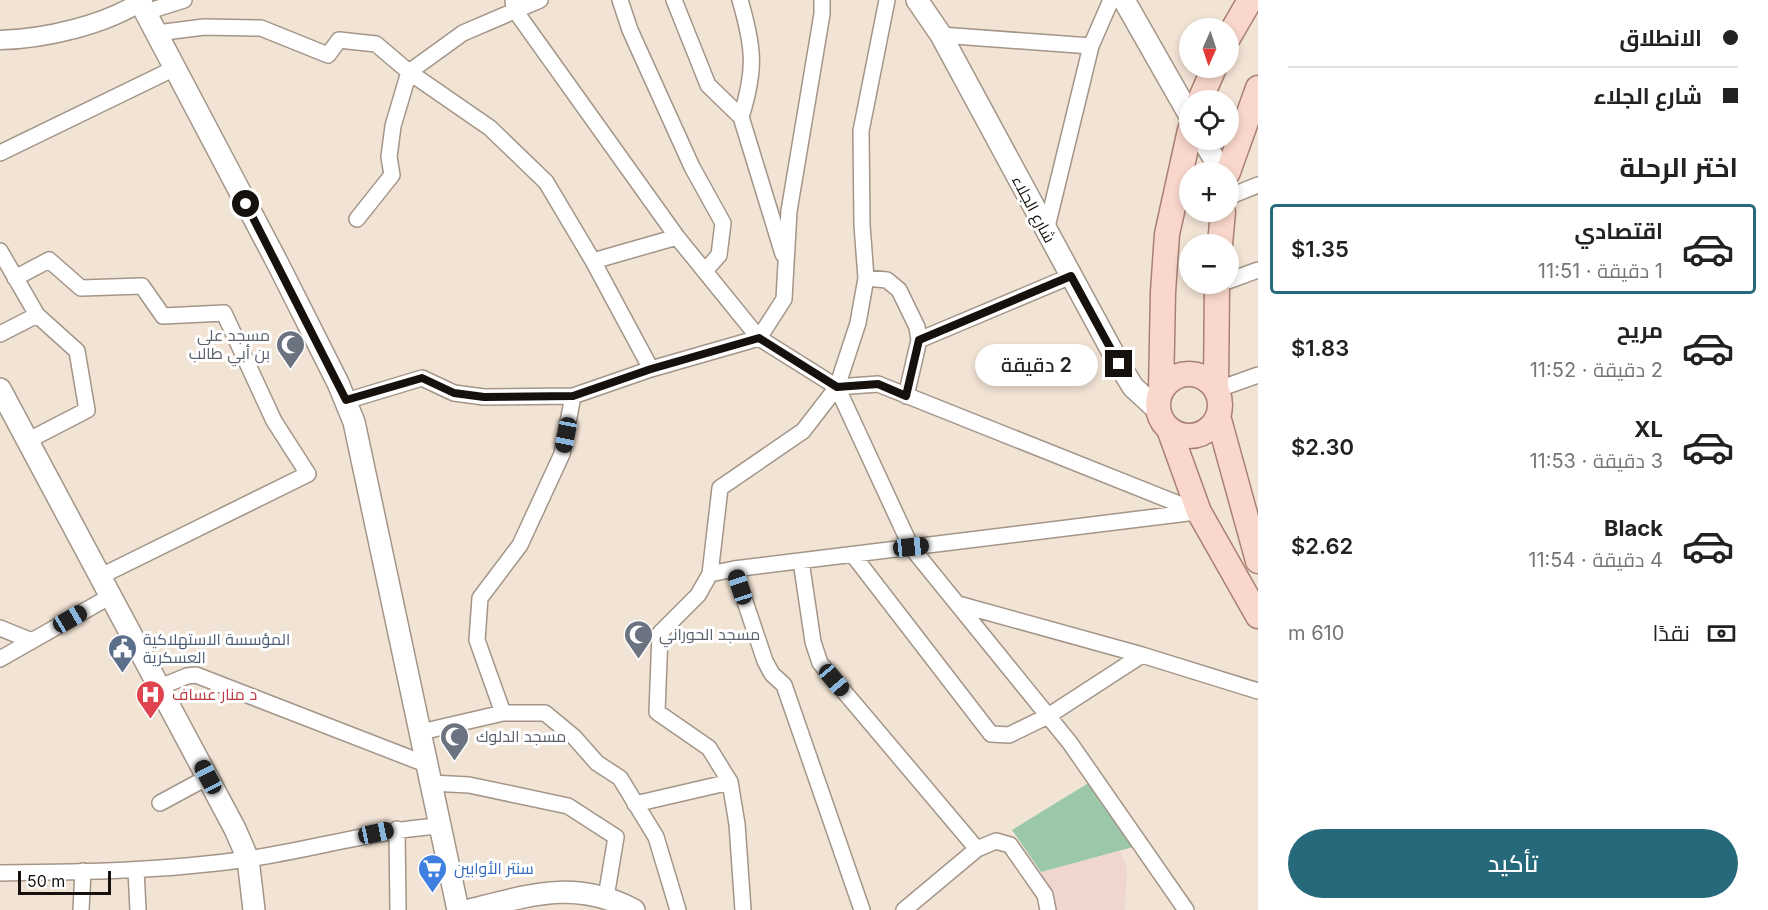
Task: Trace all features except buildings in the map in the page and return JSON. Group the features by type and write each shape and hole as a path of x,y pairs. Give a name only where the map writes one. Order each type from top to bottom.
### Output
{"main road":[{"name":"شارع الجلاء","path":"917,0 941,35 1133,387 1163,410"},
{"path":"1124,0 1179,97"},
{"path":"1239,19 1250,0"},
{"path":"142,3 346,400 359,441 458,910"},
{"path":"1232,162 1258,88"},
{"path":"1186,150 1167,234 1163,292 1163,410 1198,512 1258,615"},
{"path":"1221,294 1216,390 1219,399 1218,416 1258,561"},
{"path":"1163,410 1167,384 1183,375 1202,378 1216,390"},
{"path":"0,389 109,597 160,687 235,829 248,859 254,910"},
{"path":"1163,410 1187,436 1205,431 1218,416"},
{"path":"470,910 525,903 565,891 606,897 634,910"}],"street":[{"path":"0,40 37,37 64,31 142,3 184,0"},
{"path":"357,219 392,175 389,157 393,126 409,72 463,33 513,4 540,0"},
{"path":"620,0 630,30 692,167 723,223 719,255 705,270"},
{"path":"674,0 708,85 741,117 787,268"},
{"path":"740,0 753,44 751,84 741,117"},
{"path":"346,400 422,378 454,393 484,397 573,396 651,369 759,338 784,299 789,211 822,15 822,0"},
{"path":"742,910 737,824 730,782 709,748 657,712 660,633 698,595 710,574 720,488 803,430 837,387 858,323 866,278 862,225 861,131 887,0"},
{"path":"1046,231 1091,46 1112,0"},
{"path":"513,4 677,237 759,338 837,387 911,547 1048,716 1186,910"},
{"path":"157,33 204,27 261,28 328,56 339,40 376,44 409,72 490,128 546,182 593,261 651,369"},
{"path":"941,35 1091,46"},
{"path":"0,153 175,68"},
{"path":"1239,193 1258,185"},
{"path":"593,261 677,237"},
{"path":"0,251 37,315 77,351 87,410 29,441"},
{"path":"15,278 49,260 81,288 142,286 163,316 224,313 274,421 308,474 99,577"},
{"path":"1239,277 1258,270"},
{"path":"919,340 1071,276"},
{"path":"866,278 887,280 899,290 910,309 919,340 906,396"},
{"path":"0,334 37,315"},
{"path":"1216,390 1258,375"},
{"path":"837,387 878,384 1198,512"},
{"path":"503,713 477,640 480,598 520,545 562,454 573,396"},
{"path":"710,574 734,569 1198,512"},
{"path":"853,555 991,734 1009,735 1048,716 1142,655"},
{"path":"801,561 813,642 820,663 977,849"},
{"path":"734,569 765,661 772,674 784,685 862,910"},
{"path":"0,659 109,597"},
{"path":"958,604 1142,655 1258,691"},
{"path":"0,628 32,641"},
{"path":"160,687 187,676 196,675 430,774 469,785 568,806 616,837 606,897"},
{"path":"421,732 503,713 544,713 574,737 597,764 620,778 656,837 678,910"},
{"path":"160,803 208,777"},
{"path":"635,804 730,782"},
{"path":"0,873 136,870 248,859 397,829 441,826"},
{"path":"397,829 398,910"},
{"path":"904,910 977,849 996,841 1010,845 1045,895 1048,910"},
{"path":"136,870 138,910"},
{"path":"81,910 82,871"}],"shaded area":[{"path":"1120,851 1127,868 1125,910 1057,910 1041,872"}],"green space":[{"path":"1090,782 1133,847 1041,872 1012,830"}],"place":[{"name":"مسجد علي بن أبي طالب","path":"291,370"},
{"name":"مسجد الحوراني","path":"638,660"},
{"name":"المؤسسة الاستهلاكية العسكرية","path":"122,674"},
{"name":"د منار عساف","path":"151,720"},
{"name":"مسجد الدلوك","path":"455,762"},
{"name":"سنتر الأوابين","path":"433,894"}],"route":[{"path":"246,204 346,400 422,378 454,393 484,397 573,396 651,369 759,338 837,387 878,384 906,396 919,340 1071,276 1119,364"}]}
